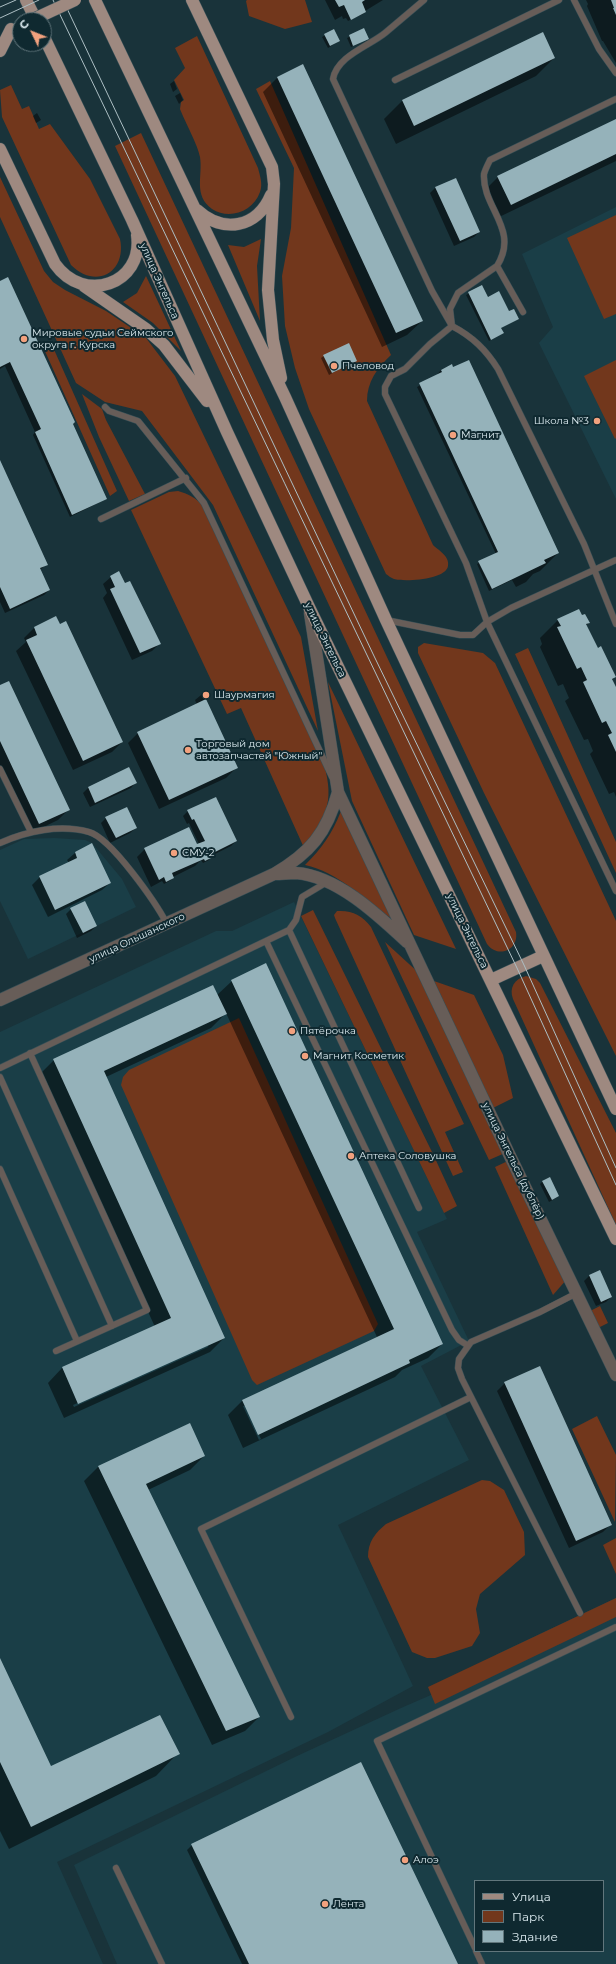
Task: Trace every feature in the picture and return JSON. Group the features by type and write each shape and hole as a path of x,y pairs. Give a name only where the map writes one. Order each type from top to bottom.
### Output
{"main road":[{"path":"26,0 32,12"},
{"path":"49,12 75,0"},
{"path":"95,0 285,397 386,620 616,1109"},
{"path":"195,1 272,167 274,184 268,290 273,340 285,397"},
{"path":"0,51 10,30"},
{"name":"улица Энгельса","path":"51,52 136,228 227,432 309,608 616,1239"},
{"path":"0,149 55,264 67,278 84,286 146,329 164,345 203,394 227,432"},
{"path":"191,202 196,210 211,221 220,224 239,224 248,221 263,210 272,194 274,184"},
{"path":"84,286 93,287 107,284 126,272 136,256 138,238 136,228"},
{"path":"491,980 543,956"}],"street":[{"path":"309,608 338,792"},
{"name":"улица Ольшанского","path":"0,1000 274,874 294,862 317,840 330,818 338,792"},
{"name":"улица Энгельса (дублёр)","path":"338,792 510,1156 616,1375"},
{"path":"274,874 296,873 327,882 361,903 411,946"}],"lane":[{"path":"424,0 384,34 349,57 337,69 333,79 432,291 452,326 469,334 487,351 498,369 584,544 616,624"},
{"path":"395,80 559,0"},
{"path":"574,0 599,48 616,73"},
{"path":"452,326 450,309 458,293 498,266 502,259 505,241 503,227 486,189 484,173 490,160 616,99"},
{"path":"498,266 523,312"},
{"path":"452,326 430,344 405,369 391,376 385,387 385,394 466,563 487,622 616,891"},
{"path":"105,406 109,411 138,421 186,478 204,503 213,518 338,792"},
{"path":"101,519 186,478"},
{"path":"386,620 466,636 479,631 487,622 511,608 616,560"},
{"path":"0,769 31,832"},
{"path":"0,843 21,834 58,828 90,832 102,840 136,878 157,906 167,924"},
{"path":"0,1068 289,930 296,922 302,898 327,882"},
{"path":"289,930 419,1208"},
{"path":"266,941 452,1330 459,1340 467,1345"},
{"path":"30,1053 147,1310 56,1351"},
{"path":"0,1077 112,1326"},
{"path":"0,1170 77,1341"},
{"path":"577,1293 540,1312 482,1336 467,1345 459,1359 458,1368 471,1397 580,1613"},
{"path":"291,1717 201,1529 471,1397"},
{"path":"474,1946 377,1741 616,1627"},
{"path":"116,1868 162,1964"},
{"path":"476,1952 482,1964"}],"shaded area":[{"name":"Школа №3","path":"616,207 616,499 539,343 553,327 522,254"},
{"path":"54,838 85,840 92,843 122,879 136,907 28,959 0,901 0,850 24,839"},
{"path":"294,902 447,1219 417,1232 469,1341 421,1366 469,1460 338,1525 413,1686 328,1732 57,1862 103,1964 0,1964 0,1032 216,931 232,931"},
{"path":"616,1598 616,1964 117,1964 74,1865 297,1756 401,1708 500,1665 495,1655"}],"green space":[{"path":"247,0 305,0 312,22 285,29 249,16"},
{"path":"197,36 258,168 260,177 261,189 257,199 246,209 233,214 226,214 212,209 206,204 203,198 200,185 201,164 199,152 180,109 181,102 184,100 174,80 185,68 175,48"},
{"path":"270,81 391,355 377,370 367,394 367,401 433,545 447,559 448,566 446,571 433,577 415,580 399,580 393,579 386,574 309,409 295,368 285,326 282,276 291,228 294,168 256,89"},
{"path":"11,85 22,109 29,106 39,129 50,124 90,179 120,239 121,251 119,260 108,274 90,276 71,265 2,117 0,90"},
{"path":"141,133 516,932 514,944 507,950 502,952 497,951 492,949 487,944 115,146"},
{"path":"0,177 44,271 53,282 65,290 106,311 146,338 175,376 301,637 318,731 213,505 142,411 105,402 76,383 0,217"},
{"path":"616,215 616,314 604,319 567,238"},
{"path":"261,239 257,266 260,321 228,245 244,247"},
{"path":"146,276 181,351 153,323 123,302 137,293"},
{"path":"52,345 117,491 110,496 44,349"},
{"path":"616,360 616,438 615,439 584,376"},
{"path":"82,394 102,409 106,420 145,494 129,501 99,437"},
{"path":"178,491 186,493 203,506 324,764 327,778 328,800 323,818 305,850 241,708 227,714 131,510 169,492"},
{"path":"424,643 483,653 495,663 616,921 616,1056 484,793 418,653 418,647"},
{"path":"528,648 616,842 616,873 515,654"},
{"path":"328,682 456,949 414,935 352,801"},
{"path":"341,811 392,919 339,880 305,865 317,853 326,840"},
{"path":"313,910 457,1206 444,1213 301,916"},
{"path":"337,911 352,912 364,919 371,927 464,1124 445,1132 463,1172 453,1176 335,918 334,915"},
{"path":"385,942 420,974 505,1153 489,1160"},
{"path":"526,976 536,979 540,983 616,1133 616,1225 513,999 512,988 514,984 518,979"},
{"path":"434,981 474,995 503,1055 513,1098 493,1108"},
{"path":"239,1018 378,1324 374,1331 257,1385 252,1380 121,1085 123,1077 129,1070"},
{"path":"510,1160 567,1279 553,1295 495,1167"},
{"path":"600,1306 608,1323 598,1328 590,1311"},
{"path":"597,1416 616,1455 615,1522 572,1429"},
{"path":"482,1480 490,1481 504,1490 524,1532 525,1555 480,1594 476,1609 480,1633 472,1646 435,1658 427,1658 412,1652 368,1557 369,1547 375,1534 386,1524"},
{"path":"616,1538 616,1574 603,1545"},
{"path":"616,1598 616,1617 435,1704 428,1687"}],"building":[{"path":"335,0 365,0 362,2 366,12 351,20 344,5 339,7"},
{"path":"611,0 616,0 616,15 613,8"},
{"path":"364,28 369,39 353,46 349,35"},
{"path":"334,29 340,41 330,46 324,34"},
{"path":"543,32 555,58 414,126 402,100"},
{"path":"303,64 423,321 396,333 277,77"},
{"path":"616,119 616,154 511,205 497,176"},
{"path":"456,178 480,232 460,241 435,187"},
{"path":"8,277 75,422 73,424 107,499 72,515 35,432 41,429 10,362 0,367 0,281"},
{"path":"482,285 488,297 499,291 509,311 514,309 519,319 501,328 504,333 491,340 468,292"},
{"path":"349,343 357,361 332,373 323,355"},
{"path":"469,360 559,553 544,560 546,563 492,589 478,561 498,552 419,383 442,372 441,370 452,364 453,367"},
{"path":"0,460 48,565 40,568 50,590 10,609 0,587"},
{"path":"119,571 125,583 130,581 161,644 140,653 110,589 115,587 110,576"},
{"path":"579,609 582,615 585,614 590,623 586,624 598,648 601,646 616,677 612,679 616,687 616,752 608,735 612,733 606,721 602,723 583,682 587,680 581,667 577,669 557,627 561,626 557,619"},
{"path":"56,616 60,624 66,621 123,742 83,761 26,640 37,635 34,627"},
{"path":"9,681 70,810 39,824 0,741 0,685"},
{"name":"Торговый дом автозапчастей \"Южный\"","path":"206,699 238,768 169,800 137,732"},
{"path":"129,767 137,783 95,803 88,787"},
{"path":"216,797 237,841 211,854 213,857 205,861 204,859 172,873 174,878 166,882 164,877 159,880 144,848 189,827 197,844 205,841 194,819 192,820 187,810"},
{"path":"127,807 137,828 116,838 105,817"},
{"path":"92,843 111,883 55,910 39,876 77,858 75,852"},
{"path":"85,901 97,926 83,933 70,908"},
{"path":"266,963 443,1344 409,1360 410,1363 258,1435 242,1400 394,1329 231,980"},
{"path":"213,985 227,1014 104,1071 225,1338 78,1404 62,1367 171,1318 53,1059"},
{"path":"550,1177 559,1196 552,1200 542,1181"},
{"path":"600,1270 612,1297 601,1302 589,1275"},
{"path":"540,1366 612,1525 576,1541 504,1382"},
{"path":"190,1423 205,1456 146,1484 260,1717 226,1731 98,1466"},
{"path":"0,1658 51,1766 160,1715 180,1754 31,1827 0,1762"},
{"name":"Лента","path":"361,1762 458,1964 249,1964 191,1844"}],"tram line":[{"path":"0,7 16,0"},
{"path":"0,18 39,0"},
{"path":"53,0 517,968 616,1185"},
{"path":"63,0 374,656 524,965 616,1168"}],"place":[{"name":"Мировые судьи Сеймского округа г. Курска","path":"24,339"},
{"name":"Пчеловод","path":"334,366"},
{"name":"Школа №3","path":"597,421"},
{"name":"Магнит","path":"453,435"},
{"name":"Шаурмагия","path":"206,695"},
{"name":"Торговый дом автозапчастей \"Южный\"","path":"188,750"},
{"name":"СМУ-2","path":"174,853"},
{"name":"Пятёрочка","path":"292,1031"},
{"name":"Магнит Косметик","path":"305,1056"},
{"name":"Аптека Соловушка","path":"351,1156"},
{"name":"Алоэ","path":"405,1860"},
{"name":"Лента","path":"325,1904"}]}
